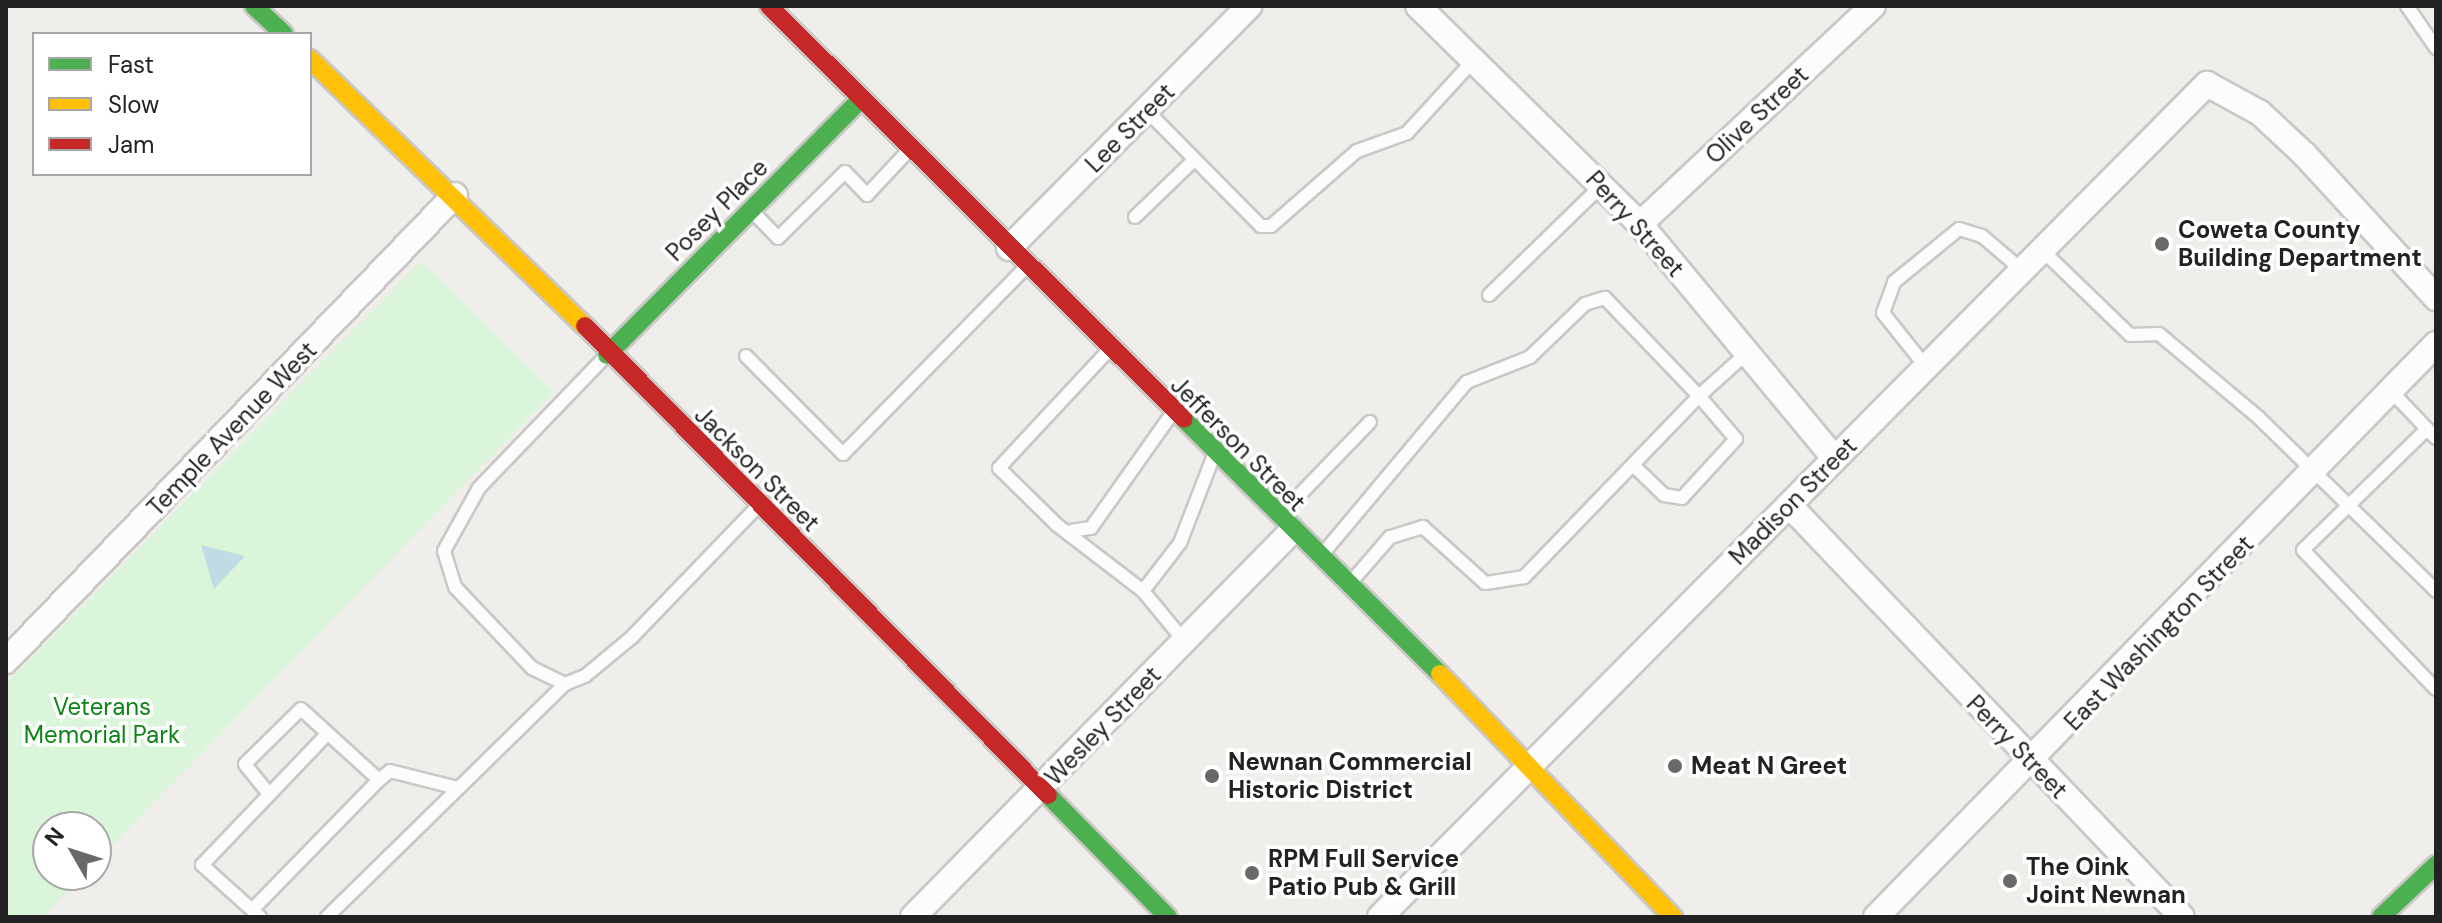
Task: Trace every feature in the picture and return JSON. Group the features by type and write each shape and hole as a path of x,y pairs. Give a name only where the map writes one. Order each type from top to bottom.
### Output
{"main road":[{"path":"254,6 282,32"},
{"name":"Jefferson Street","path":"784,11 861,99 910,149 1284,525 1531,765 1673,917"},
{"name":"Jackson Street","path":"312,61 455,195 607,355 1168,917"},
{"name":"Posey Place","path":"607,355 861,99"},
{"path":"2381,917 2436,865"}],"street":[{"name":"Lee Street","path":"1009,248 1249,6"},
{"name":"Perry Street","path":"1418,6 1640,224 1835,459"},
{"name":"Olive Street","path":"1640,224 1873,6"},
{"name":"Madison Street","path":"1380,917 2207,84 2260,113 2305,155 2436,298"},
{"name":"Temple Avenue West","path":"6,661 455,195"},
{"name":"East Washington Street","path":"1876,917 2033,765 2436,344"},
{"name":"Perry Street","path":"1789,505 2033,765 2182,917"},
{"name":"Wesley Street","path":"913,917 1185,642 1284,525"}],"lane":[{"path":"2407,6 2436,48"},
{"path":"1147,111 1193,161 1261,226 1271,226 1357,151 1407,133 1474,60"},
{"path":"751,210 778,238 845,172 867,195 910,149"},
{"path":"1135,217 1193,161"},
{"path":"1489,295 1602,185"},
{"path":"1926,367 1883,313 1894,282 1959,229 1982,236 2022,270"},
{"path":"2042,250 2130,335 2159,334 2316,469 2436,591"},
{"path":"746,356 843,454 1027,266"},
{"path":"1318,558 1368,508 1419,432 1467,382 1530,357 1585,304 1605,298 1734,432 1728,451 1674,499 1633,465"},
{"path":"1109,349 999,468 1143,591 1185,642"},
{"path":"1347,586 1390,537 1423,527 1485,583 1524,577 1699,396 1747,353"},
{"path":"565,684 532,668 474,608 455,587 444,551 479,488 607,355"},
{"path":"2391,391 2431,434 2349,503 2303,550 2436,689"},
{"path":"1071,531 1091,528 1173,413"},
{"path":"1284,525 1370,422"},
{"path":"1143,591 1180,543 1214,455"},
{"path":"327,917 565,684 632,637 759,504"},
{"path":"269,794 245,764 293,711 301,709 379,780"},
{"path":"327,734 202,865 256,913 390,771 457,788"}],"green space":[{"name":"Veterans Memorial Park","path":"421,261 554,392 112,846 112,811 32,811 32,891 67,891 42,917 6,917 6,684"}],"water":[{"path":"201,545 245,556 214,589"}],"traffic: fast":[{"path":"254,6 282,32"},
{"path":"607,355 861,99"},
{"path":"1184,419 1440,674"},
{"path":"1048,795 1168,917"},
{"path":"2381,917 2436,865"}],"traffic: slow":[{"path":"312,61 585,326"},
{"path":"1440,674 1673,917"}],"traffic: jam":[{"path":"769,6 1184,419"},
{"path":"585,326 1048,795"}],"place":[{"name":"Coweta County Building Department","path":"2162,244"},
{"name":"Meat N Greet","path":"1675,766"},
{"name":"Newnan Commercial Historic District","path":"1212,776"},
{"name":"RPM Full Service Patio Pub & Grill","path":"1252,873"},
{"name":"The Oink Joint Newnan","path":"2010,881"}]}
